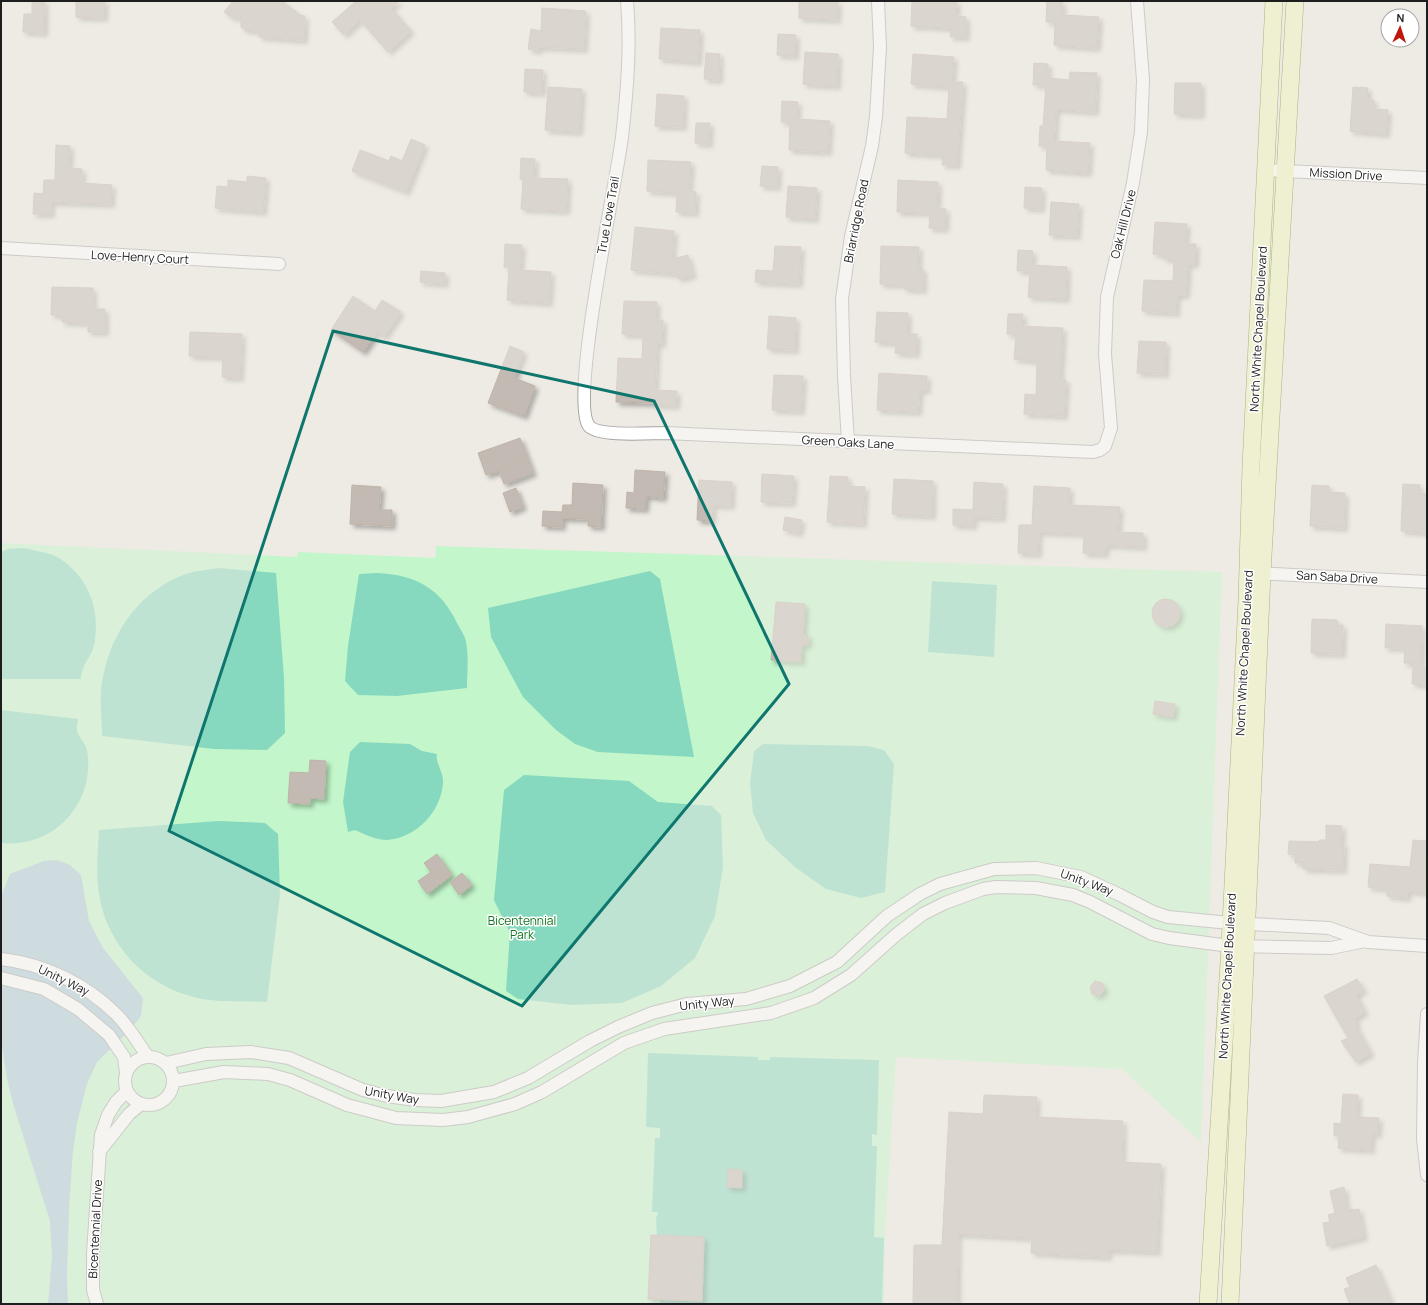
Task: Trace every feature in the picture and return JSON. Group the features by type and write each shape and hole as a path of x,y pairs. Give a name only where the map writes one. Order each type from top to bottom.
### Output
{"main road":[{"name":"North White Chapel Boulevard","path":"1208,1304 1238,946 1247,924 1255,573 1251,466 1274,1"},
{"name":"North White Chapel Boulevard","path":"1230,1304 1238,946 1230,923 1285,171 1294,1"}],"street":[{"name":"True Love Trail","path":"590,428 585,421 584,397 591,318 622,138 629,43 627,1"},
{"name":"Briarridge Road","path":"848,442 844,376 842,299 851,236 872,146 876,117 880,48 878,1"},
{"name":"Oak Hill Drive","path":"1105,446 1111,428 1105,354 1107,297 1133,184 1141,132 1143,80 1136,1"},
{"name":"Mission Drive","path":"1266,170 1427,178"},
{"name":"Love-Henry Court","path":"1,248 279,264"},
{"name":"Green Oaks Lane","path":"590,428 604,432 665,433 1093,452 1100,450 1105,446"},
{"name":"San Saba Drive","path":"1255,573 1427,582"},
{"name":"Unity Way","path":"166,1063 206,1054 251,1052 289,1058 363,1090 388,1096 416,1100 441,1101 488,1093 528,1078 590,1040 652,1013 687,1004 746,999 790,986 837,962 887,916 920,894 940,884 981,871 1015,867 1056,871 1100,885 1137,905 1168,917 1230,923 1329,928 1365,941"},
{"path":"981,871 983,889"},
{"name":"Unity Way","path":"174,1081 224,1072 268,1074 290,1080 347,1105 396,1118 443,1120 468,1117 515,1104 542,1092 624,1043 664,1029 772,1013 814,998 850,976 897,934 923,914 945,903 983,889 996,887 1018,887 1055,891 1090,902 1152,934 1168,938 1238,946 1331,948 1365,941"},
{"path":"1365,941 1427,946"},
{"name":"Unity Way","path":"1,959 20,961 47,970 90,991 118,1016 148,1057"},
{"name":"Unity Way","path":"1,978 44,989 78,1009 109,1035 124,1057 126,1073"},
{"path":"1427,1014 1424,1063 1423,1139 1427,1175"},
{"path":"148,1057 158,1058 166,1063 172,1071 174,1081 172,1090 167,1098 160,1103 150,1106 141,1104 132,1099 127,1091 125,1082 126,1073 131,1065 139,1059 148,1057"},
{"name":"Bicentennial Drive","path":"97,1304 93,1290 93,1253 101,1135 108,1115 116,1102 127,1091"},
{"path":"99,1152 128,1114 141,1104"}],"highlighted area":[{"path":"333,331 654,401 789,684 522,1006 169,831"}],"green space":[{"name":"Bicentennial Park","path":"1,543 297,557 298,552 435,558 436,546 1222,572 1201,1142 1122,1069 896,1057 885,1233 884,1304 1,1304"},
{"path":"24,548 46,553 59,558 69,565 77,574 89,593 95,616 95,640 92,651 83,668 81,679 1,679 1,552 8,549"},
{"path":"219,568 276,573 284,678 285,733 267,750 214,749 102,736 101,691 104,672 116,637 126,621 137,607 166,583 183,575"},
{"path":"650,571 660,579 694,757 598,752 575,744 556,730 523,697 491,637 488,608"},
{"path":"359,574 391,574 415,581 426,586 444,602 463,633 465,640 468,659 467,688 397,696 358,695 345,681 348,646"},
{"path":"932,581 997,585 994,657 928,652"},
{"path":"1,710 78,719 77,731 87,750 88,769 85,788 78,804 67,819 54,830 38,838 20,843 1,843"},
{"path":"360,742 410,744 422,751 437,754 437,761 443,779 441,794 432,813 417,829 398,838 387,840 374,838 355,830 348,832 343,802 350,752"},
{"path":"763,744 868,746 884,750 894,764 885,892 861,898 826,889 796,868 766,840 753,813 750,783 754,751"},
{"path":"524,775 629,781 658,802 712,806 721,815 723,867 715,916 695,958 661,986 622,1003 572,1005 518,999 506,991 510,933 494,900 504,790"},
{"path":"218,821 265,823 278,834 280,895 267,1002 209,1000 187,995 167,987 149,976 133,962 120,946 109,928 102,907 97,871 99,830"},
{"path":"648,1053 758,1057 758,1060 770,1060 770,1057 879,1060 877,1135 872,1134 872,1146 877,1146 874,1237 884,1238 882,1304 660,1304 660,1299 648,1299 651,1235 657,1235 656,1219 658,1212 652,1212 655,1138 660,1138 660,1128 646,1127"}],"water":[{"path":"57,860 70,865 81,875 89,921 103,948 143,998 141,1016 129,1031 97,1062 87,1084 77,1123 73,1151 69,1209 67,1274 68,1304 48,1304 52,1257 50,1221 14,1107 7,1079 1,1039 1,896 10,874 44,861"}],"building":[{"path":"32,1 45,1 44,33 23,32 24,14 32,14"},
{"path":"76,1 105,1 104,18 76,17"},
{"path":"233,1 282,1 300,15 305,16 304,40 259,37 259,31 245,30 241,27 241,18 231,17 224,12"},
{"path":"356,1 399,1 391,8 411,31 388,52 360,20 344,35 332,22"},
{"path":"799,1 838,1 837,20 799,18"},
{"path":"912,1 957,1 956,16 966,17 966,37 950,37 951,28 911,26"},
{"path":"1047,1 1062,1 1062,15 1099,17 1097,48 1054,45 1055,22 1046,22"},
{"path":"542,8 586,11 584,49 539,47 538,51 528,49 531,29 541,31"},
{"path":"661,28 700,30 698,62 659,59"},
{"path":"778,34 796,35 795,56 777,55"},
{"path":"805,52 838,54 837,86 803,84"},
{"path":"706,53 720,54 719,80 704,79"},
{"path":"913,54 954,57 952,82 963,82 957,165 942,165 943,155 905,153 907,117 947,119 949,87 911,84"},
{"path":"1034,63 1048,64 1048,78 1069,80 1070,72 1097,73 1095,112 1056,109 1054,141 1090,143 1088,173 1046,170 1047,146 1039,146 1040,126 1043,126 1046,85 1033,85"},
{"path":"525,69 543,70 542,93 524,92"},
{"path":"1175,83 1201,83 1201,115 1174,114"},
{"path":"548,87 582,89 579,132 545,130"},
{"path":"1353,87 1368,88 1367,100 1374,100 1374,109 1388,110 1386,134 1350,131"},
{"path":"657,94 684,96 683,127 655,126"},
{"path":"782,101 798,102 797,119 830,121 828,152 789,150 790,122 781,122"},
{"path":"696,123 710,123 709,144 695,143"},
{"path":"411,139 425,145 406,192 352,171 360,150 389,161 391,156 402,161"},
{"path":"56,145 70,146 69,168 82,169 82,183 112,185 111,204 51,202 51,214 33,214 34,193 43,194 44,180 55,180"},
{"path":"521,158 535,159 534,178 568,179 566,211 521,209 523,179 520,179"},
{"path":"648,160 691,162 689,191 696,192 695,213 676,212 677,193 647,191"},
{"path":"762,166 778,167 777,187 760,186"},
{"path":"247,176 266,178 263,212 215,208 217,186 228,187 228,180 247,182"},
{"path":"898,180 938,182 937,208 946,209 945,229 929,228 930,213 897,212"},
{"path":"788,186 817,188 815,219 786,217"},
{"path":"1025,187 1042,188 1041,209 1024,208"},
{"path":"1051,202 1079,204 1077,236 1049,235"},
{"path":"1155,222 1187,224 1185,244 1196,244 1195,264 1188,264 1186,295 1177,295 1176,313 1142,311 1144,280 1173,281 1174,259 1163,259 1164,254 1153,254"},
{"path":"635,227 674,231 672,259 688,255 693,275 678,279 677,274 631,270"},
{"path":"505,244 522,245 520,270 551,272 549,303 507,300 509,267 504,267"},
{"path":"775,246 801,247 799,284 755,282 756,270 773,271"},
{"path":"881,246 919,247 918,268 923,269 923,290 904,289 904,285 880,284"},
{"path":"1018,250 1033,251 1032,265 1067,267 1066,299 1028,297 1030,271 1017,271"},
{"path":"421,271 445,273 445,284 420,282"},
{"path":"52,287 93,288 93,309 105,309 105,332 88,332 88,323 62,322 62,315 51,315"},
{"path":"353,296 375,311 382,300 401,312 384,337 377,332 363,352 331,330"},
{"path":"624,301 657,302 656,320 663,320 662,344 657,343 655,390 677,391 676,406 656,405 656,403 616,402 618,358 642,359 643,335 622,334"},
{"path":"877,312 908,313 907,334 917,334 916,354 895,353 896,343 875,342"},
{"path":"1008,314 1023,314 1022,326 1063,328 1060,380 1066,380 1064,416 1024,414 1025,394 1036,395 1037,361 1014,359 1016,334 1007,334"},
{"path":"769,316 796,318 795,350 767,349"},
{"path":"190,332 242,334 240,378 222,377 223,357 189,356"},
{"path":"1139,341 1166,342 1165,374 1137,373"},
{"path":"510,346 524,352 514,378 535,386 524,416 488,403"},
{"path":"879,373 927,376 927,390 920,390 918,412 877,410"},
{"path":"774,375 803,376 801,411 772,410"},
{"path":"520,438 533,473 504,484 499,471 486,475 478,453"},
{"path":"635,470 665,472 663,498 646,496 645,509 626,508 627,492 634,493"},
{"path":"762,474 794,476 792,503 761,502"},
{"path":"830,476 848,477 848,486 865,487 863,524 827,522"},
{"path":"894,479 933,481 932,516 892,514"},
{"path":"699,480 732,482 731,506 713,505 712,521 697,520"},
{"path":"974,482 1003,484 1002,518 974,517 973,526 953,525 953,509 973,510"},
{"path":"573,483 603,485 601,527 588,526 588,519 562,518 562,527 542,526 543,511 562,512 563,505 572,505"},
{"path":"1403,484 1420,485 1419,493 1427,494 1427,533 1401,531"},
{"path":"352,485 381,487 379,510 392,510 392,526 350,524"},
{"path":"1312,485 1329,486 1329,492 1345,493 1344,528 1310,526"},
{"path":"1034,486 1070,488 1069,505 1120,507 1118,532 1143,533 1143,547 1106,545 1105,554 1083,553 1084,534 1039,532 1038,554 1018,553 1019,525 1032,525"},
{"path":"516,488 523,507 510,512 503,493"},
{"path":"785,517 802,520 799,533 783,530"},
{"path":"1166,599 1176,603 1180,613 1176,623 1166,627 1156,623 1152,613 1156,603"},
{"path":"776,602 805,604 803,635 808,635 808,645 802,645 801,662 771,660"},
{"path":"1312,619 1337,620 1337,625 1343,625 1342,654 1311,653"},
{"path":"1386,624 1422,626 1421,664 1404,663 1405,648 1385,648"},
{"path":"1413,667 1427,667 1427,685 1412,684"},
{"path":"1155,701 1175,704 1173,717 1153,714"},
{"path":"310,760 326,761 324,799 310,798 310,804 288,803 290,772 309,773"},
{"path":"1326,825 1342,826 1341,844 1344,844 1343,870 1303,869 1303,863 1295,863 1295,855 1288,854 1289,841 1319,842 1319,840 1326,840"},
{"path":"1413,840 1427,841 1425,893 1408,891 1407,898 1387,896 1387,889 1368,887 1370,864 1410,867"},
{"path":"437,854 452,875 427,894 418,881 431,872 424,863"},
{"path":"462,873 472,885 459,895 450,882"},
{"path":"1357,979 1364,990 1356,995 1365,1012 1354,1019 1358,1022 1355,1024 1371,1053 1356,1062 1341,1041 1348,1038 1324,996"},
{"path":"1095,981 1102,983 1105,990 1099,996 1092,994 1090,987"},
{"path":"1343,1094 1358,1095 1357,1117 1379,1118 1378,1134 1372,1134 1371,1150 1338,1148 1339,1136 1334,1136 1334,1123 1341,1124"},
{"path":"984,1095 1037,1097 1036,1117 1123,1121 1122,1162 1161,1164 1157,1252 1108,1250 1108,1257 1031,1253 1032,1238 958,1234 957,1304 913,1304 914,1245 942,1245 949,1112 983,1114"},
{"path":"728,1169 742,1170 742,1188 727,1187"},
{"path":"1344,1187 1347,1210 1359,1209 1364,1237 1327,1246 1323,1223 1330,1222 1328,1215 1335,1213 1330,1191"},
{"path":"651,1235 704,1237 702,1301 648,1299"},
{"path":"1376,1265 1391,1301 1383,1304 1350,1304 1344,1289 1350,1287 1346,1278"}]}
